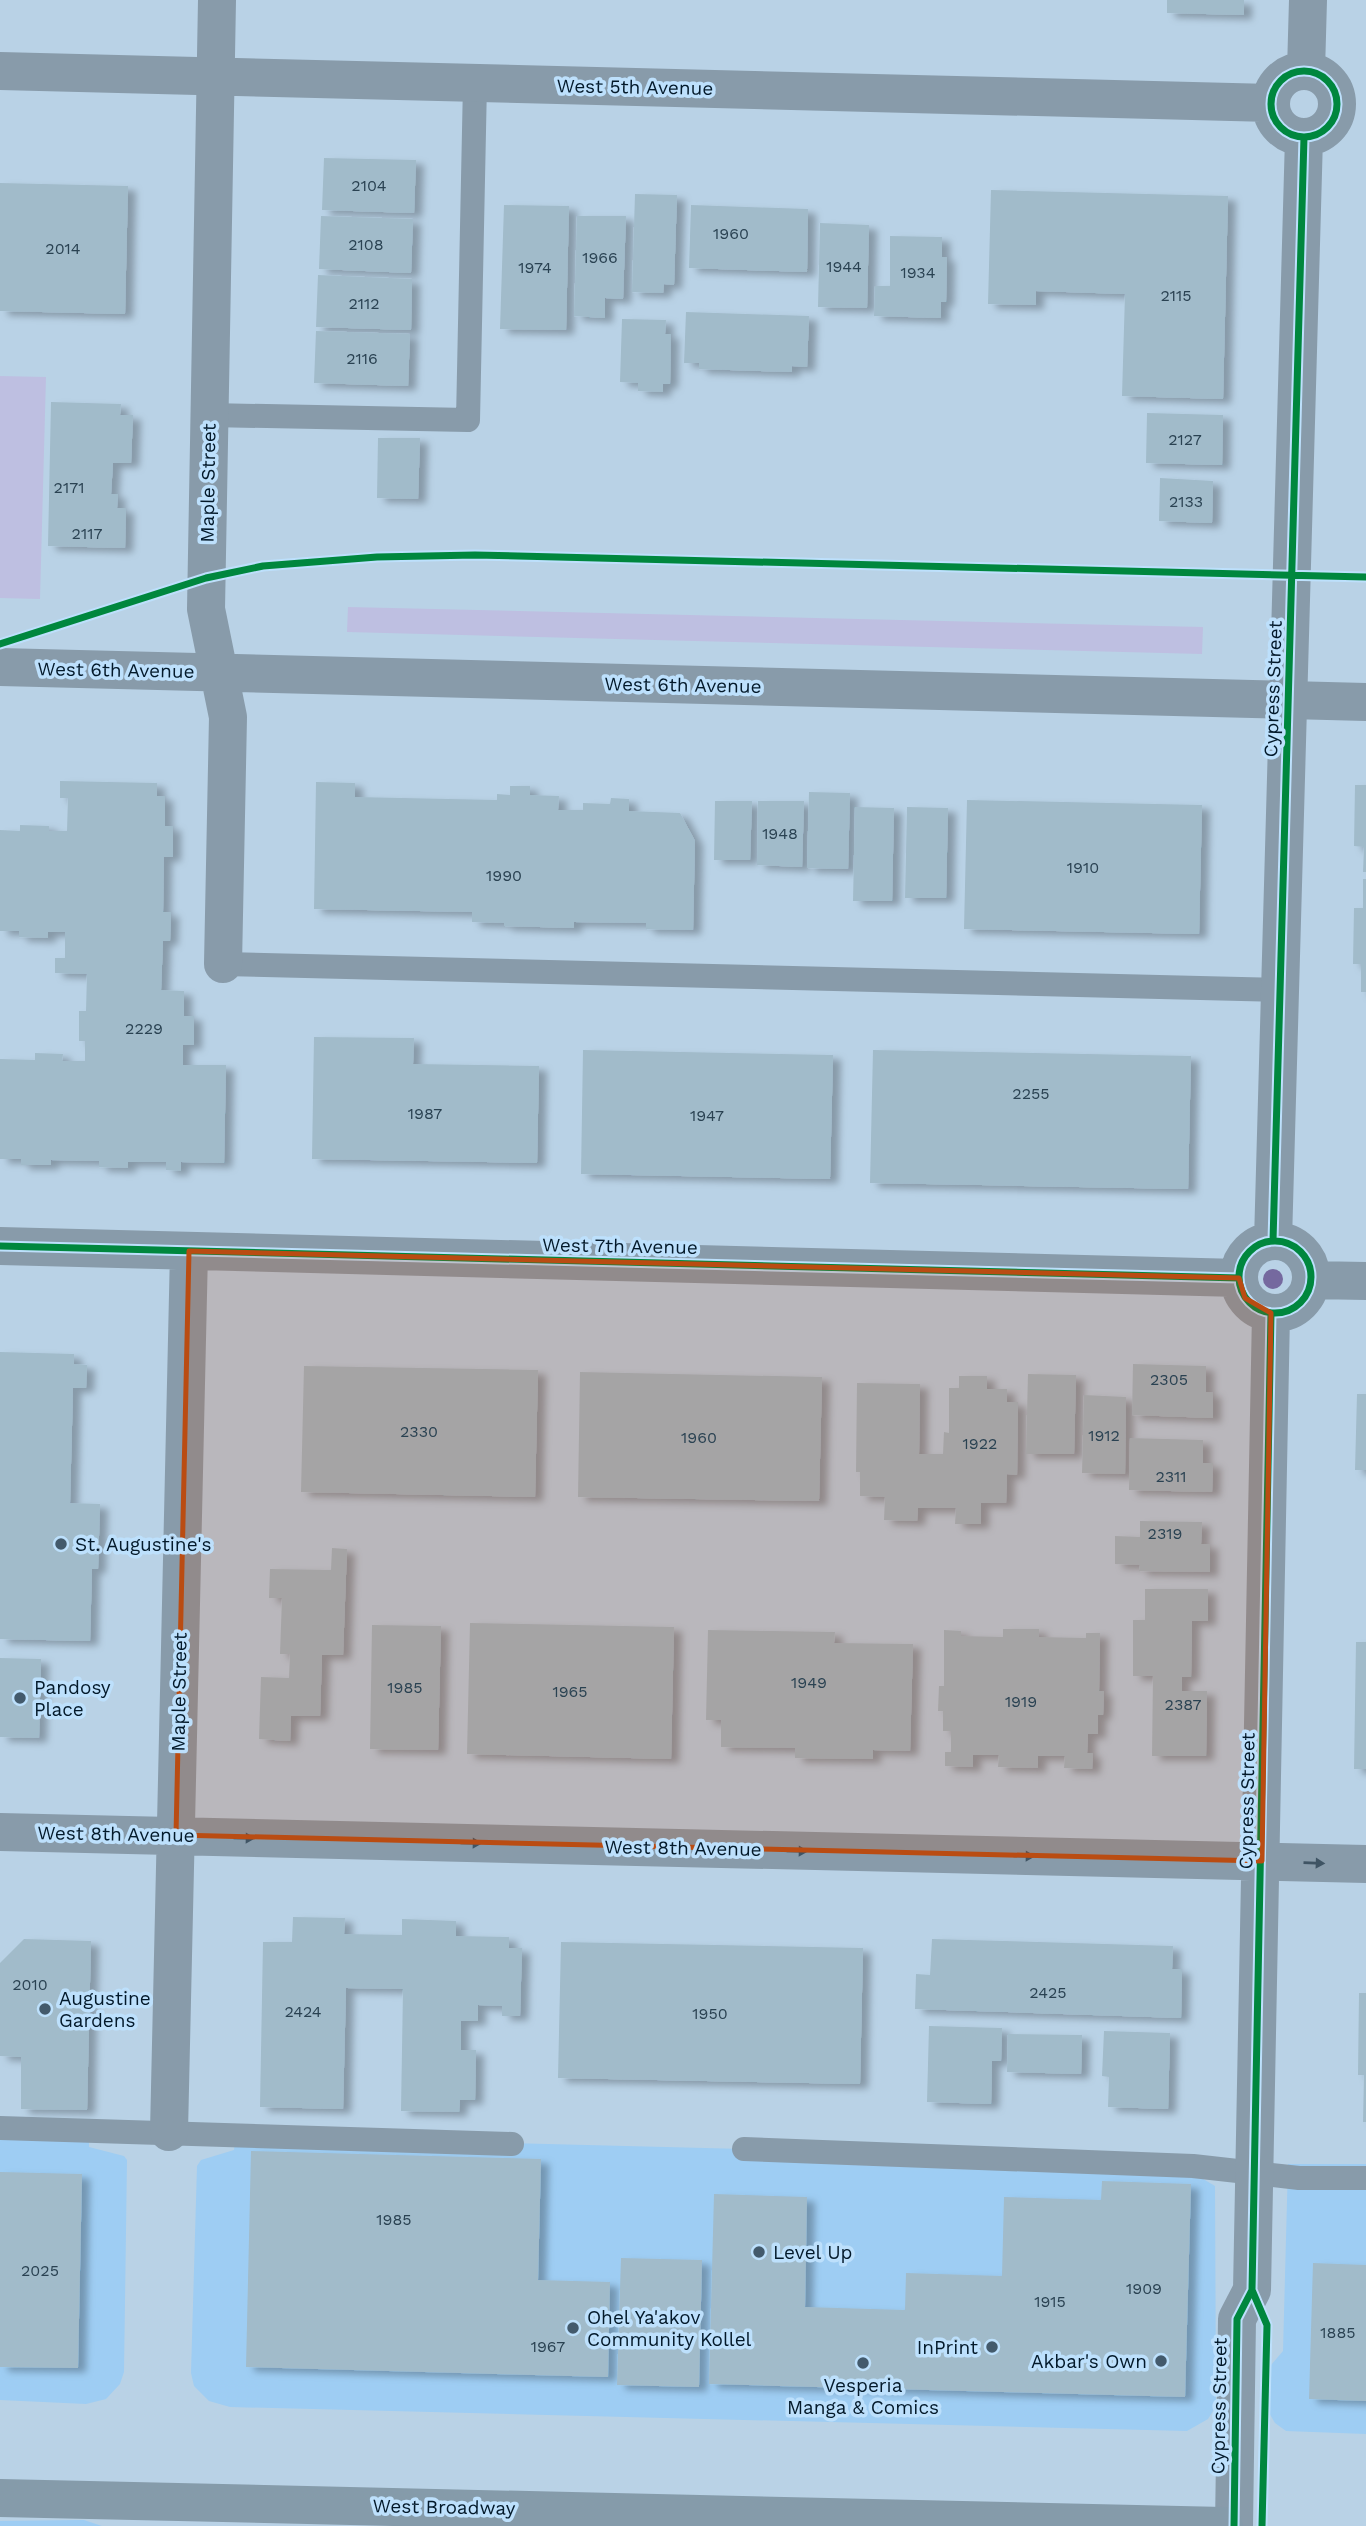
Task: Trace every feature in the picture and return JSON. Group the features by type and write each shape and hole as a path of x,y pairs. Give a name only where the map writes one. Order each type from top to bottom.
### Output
{"main road":[{"name":"West Broadway","path":"0,2498 160,2516 1224,2526"}],"street":[{"name":"Maple Street","path":"217,0 206,610 228,717 223,964"},
{"path":"1306,71 1308,0"},
{"name":"West 5th Avenue","path":"0,71 1270,103"},
{"path":"1306,71 1325,78 1336,94 1352,104 1315,136 1304,138 1284,131 1276,123 1270,103 1278,83 1286,76 1306,71"},
{"name":"Cypress Street","path":"1273,1241 1304,138"},
{"name":"West 6th Avenue","path":"0,667 1366,702"},
{"path":"1273,1241 1285,1242 1305,1256 1311,1280 1309,1291 1294,1308 1272,1313 1252,1305 1245,1298 1239,1278 1240,1266 1252,1248 1273,1241"},
{"name":"West 7th Avenue","path":"0,1246 1239,1278"},
{"name":"Maple Street","path":"169,2132 189,1251"},
{"path":"1311,1280 1366,1281"},
{"name":"Cypress Street","path":"1234,2526 1237,2319 1252,2290 1272,1313"},
{"name":"West 8th Avenue","path":"0,1832 1366,1864"}],"lane":[{"path":"209,415 468,420 475,83"},
{"path":"223,964 1280,990"},
{"path":"0,2128 512,2144"},
{"path":"744,2149 1193,2166 1299,2178 1366,2178"}],"highlighted area":[{"path":"189,1251 1239,1278 1245,1298 1271,1313 1262,1861 176,1835"}],"shaded area":[{"path":"0,376 46,377 40,599 0,598"},
{"path":"348,607 1203,627 1202,654 347,632"},
{"path":"0,2128 89,2131 89,2147 124,2156 127,2160 124,2372 120,2384 106,2399 86,2404 0,2400"},
{"path":"236,2136 744,2149 1193,2173 1215,2186 1216,2400 1213,2411 1208,2419 1187,2431 230,2407 209,2401 194,2386 191,2373 197,2166 201,2160 234,2150"},
{"path":"1288,2164 1366,2164 1366,2434 1286,2431 1275,2423 1268,2411 1271,2365 1283,2351"},
{"path":"84,2520 102,2526 0,2526 0,2521"}],"building":[{"path":"1167,0 1244,0 1244,15 1167,13"},
{"path":"324,158 416,160 414,213 322,210"},
{"path":"0,183 128,186 125,314 0,311"},
{"path":"991,190 1228,196 1223,399 1122,396 1125,294 1036,291 1036,305 988,304"},
{"path":"635,194 677,195 674,285 664,284 663,293 632,292"},
{"path":"504,205 569,206 566,330 500,329"},
{"path":"691,205 808,209 807,272 689,268"},
{"path":"321,216 413,219 411,273 319,269"},
{"path":"577,216 626,216 623,299 605,298 605,318 574,316"},
{"path":"820,223 869,225 867,308 818,307"},
{"path":"890,236 942,237 942,257 947,257 946,302 941,302 941,318 874,316 875,286 890,286"},
{"path":"318,275 412,279 411,330 316,327"},
{"path":"686,312 809,316 807,367 792,366 792,372 699,369 699,363 684,363"},
{"path":"622,319 666,320 665,334 671,334 670,384 663,384 663,392 638,391 638,383 620,382"},
{"path":"316,331 410,334 408,386 314,383"},
{"path":"51,402 121,404 120,415 133,415 131,463 113,463 111,494 118,494 117,508 126,508 125,548 48,546"},
{"path":"1147,413 1223,415 1222,465 1146,463"},
{"path":"378,438 420,438 418,499 377,498"},
{"path":"1160,478 1213,481 1212,523 1159,521"},
{"path":"60,781 157,783 157,796 165,796 165,826 173,826 173,857 164,857 163,912 171,912 170,941 163,941 161,990 184,991 184,1016 194,1016 194,1045 183,1045 183,1065 226,1065 224,1163 181,1162 181,1171 166,1170 166,1162 128,1162 128,1168 99,1167 99,1161 51,1160 51,1165 21,1165 21,1159 0,1159 0,1059 35,1060 35,1053 63,1054 62,1061 85,1061 85,1041 79,1041 79,1011 86,1011 87,974 55,973 55,958 65,958 65,932 48,932 48,938 19,937 19,931 0,931 0,830 20,831 20,825 49,826 49,831 67,831 68,798 60,798"},
{"path":"316,782 355,783 355,797 497,800 497,794 510,795 510,786 530,786 530,795 559,796 558,810 583,810 583,803 610,804 611,798 629,799 629,811 680,813 695,841 693,930 646,929 646,923 574,922 574,928 504,926 504,923 472,922 472,912 314,909"},
{"path":"1355,785 1366,785 1366,872 1363,872 1364,847 1354,846"},
{"path":"809,792 850,793 848,869 807,868"},
{"path":"967,800 1202,805 1199,934 964,929"},
{"path":"715,801 752,801 750,860 714,860"},
{"path":"758,801 804,801 802,867 757,865"},
{"path":"855,807 894,808 892,901 853,901"},
{"path":"907,807 948,808 946,898 905,898"},
{"path":"1363,879 1366,879 1366,992 1361,992 1361,964 1353,964 1354,908 1363,908"},
{"path":"314,1037 414,1038 413,1064 539,1066 537,1163 312,1159"},
{"path":"583,1050 833,1055 830,1179 581,1174"},
{"path":"873,1050 1191,1056 1188,1189 870,1183"},
{"path":"0,1352 74,1354 74,1364 87,1365 86,1388 73,1388 70,1503 100,1504 98,1569 92,1569 90,1641 0,1639"},
{"path":"1133,1364 1206,1366 1206,1392 1213,1393 1213,1418 1132,1415"},
{"path":"304,1366 538,1370 535,1497 301,1492"},
{"path":"580,1372 822,1377 819,1501 578,1497"},
{"path":"1028,1374 1076,1375 1074,1454 1026,1454"},
{"path":"959,1376 987,1376 987,1389 1007,1389 1007,1402 1018,1402 1017,1475 1007,1474 1006,1503 981,1503 981,1524 955,1524 956,1508 918,1508 917,1521 884,1520 885,1497 860,1496 860,1472 856,1472 857,1383 920,1384 919,1454 943,1454 944,1432 949,1433 949,1388 959,1388"},
{"path":"1357,1394 1366,1394 1366,1470 1355,1470"},
{"path":"1084,1395 1126,1397 1125,1474 1082,1473"},
{"path":"1130,1438 1203,1440 1203,1463 1213,1463 1212,1492 1129,1490"},
{"path":"1140,1521 1202,1522 1201,1544 1210,1544 1210,1572 1139,1571 1140,1565 1115,1564 1115,1536 1140,1537"},
{"path":"332,1548 347,1549 343,1655 322,1655 320,1716 291,1716 290,1741 259,1739 261,1677 289,1678 290,1654 280,1654 282,1598 269,1598 270,1569 331,1570"},
{"path":"1145,1589 1208,1589 1208,1621 1192,1621 1191,1677 1182,1677 1182,1691 1207,1691 1206,1756 1152,1756 1153,1676 1133,1676 1133,1620 1145,1620"},
{"path":"470,1623 674,1627 671,1759 467,1754"},
{"path":"372,1625 441,1626 438,1750 370,1749"},
{"path":"1003,1629 1039,1629 1039,1637 1086,1638 1086,1633 1100,1633 1099,1691 1104,1691 1103,1715 1098,1715 1098,1734 1088,1734 1087,1753 1093,1753 1092,1769 1064,1768 1065,1756 1038,1756 1038,1768 998,1767 999,1755 973,1755 973,1767 945,1766 945,1752 951,1752 951,1731 943,1731 943,1711 938,1711 939,1686 944,1686 944,1630 961,1631 961,1636 1003,1637"},
{"path":"708,1630 835,1632 834,1643 913,1644 910,1751 873,1750 873,1759 795,1758 795,1748 721,1747 721,1720 706,1720"},
{"path":"1356,1642 1366,1642 1366,1769 1354,1769"},
{"name":"Pandosy Place","path":"0,1658 41,1659 39,1738 0,1737"},
{"path":"293,1917 345,1918 344,1934 402,1935 402,1919 456,1921 456,1936 509,1937 509,1948 522,1948 520,2016 502,2016 502,2006 478,2005 478,2021 461,2021 461,2050 476,2050 475,2100 460,2100 459,2112 401,2111 403,1989 346,1988 343,2109 260,2107 263,1942 292,1942"},
{"name":"Augustine Gardens","path":"24,1939 91,1941 87,2110 21,2109 21,2057 0,2056 0,1963"},
{"path":"932,1939 1173,1946 1172,1969 1182,1969 1181,2018 915,2009 916,1974 930,1975"},
{"path":"561,1942 863,1948 860,2084 558,2078"},
{"path":"1359,1993 1366,1993 1366,2122 1363,2122 1364,2075 1358,2075"},
{"path":"929,2026 1002,2028 1001,2061 992,2061 991,2104 927,2102"},
{"path":"1104,2031 1170,2033 1168,2109 1108,2107 1109,2077 1102,2076"},
{"path":"1008,2034 1082,2035 1081,2074 1007,2072"},
{"path":"251,2151 541,2159 538,2280 610,2282 608,2377 246,2367"},
{"path":"0,2172 82,2174 78,2368 0,2367"},
{"path":"1102,2181 1191,2184 1185,2397 709,2384 714,2194 807,2197 805,2307 905,2310 906,2273 1002,2276 1004,2197 1101,2200"},
{"path":"621,2258 702,2260 699,2387 617,2385"},
{"path":"1313,2263 1366,2265 1366,2401 1309,2399"}],"cycle path":[{"path":"1298,71 1310,71 1322,76 1332,86 1337,104 1335,117 1322,132 1310,137 1298,137 1286,132 1276,122 1271,110 1271,98 1276,86 1286,76 1298,71"},
{"path":"1273,1241 1304,137"},
{"path":"0,644 206,578 263,566 377,557 475,555 1366,577"},
{"path":"1275,1241 1295,1247 1305,1257 1311,1277 1305,1297 1295,1307 1275,1313 1255,1307 1245,1297 1239,1277 1245,1257 1255,1247 1275,1241"},
{"path":"0,1246 1239,1278"},
{"path":"1262,2526 1267,2325 1252,2290 1271,1313"},
{"path":"1234,2526 1237,2319 1252,2290"}],"place":[{"name":"St. Augustine's","path":"61,1544"},
{"name":"Pandosy Place","path":"20,1698"},
{"name":"Augustine Gardens","path":"45,2009"},
{"name":"Level Up","path":"759,2252"},
{"name":"Ohel Ya'akov Community Kollel","path":"573,2328"},
{"name":"InPrint","path":"992,2347"},
{"name":"Akbar's Own","path":"1161,2361"},
{"name":"Vesperia Manga & Comics","path":"863,2363"}]}
